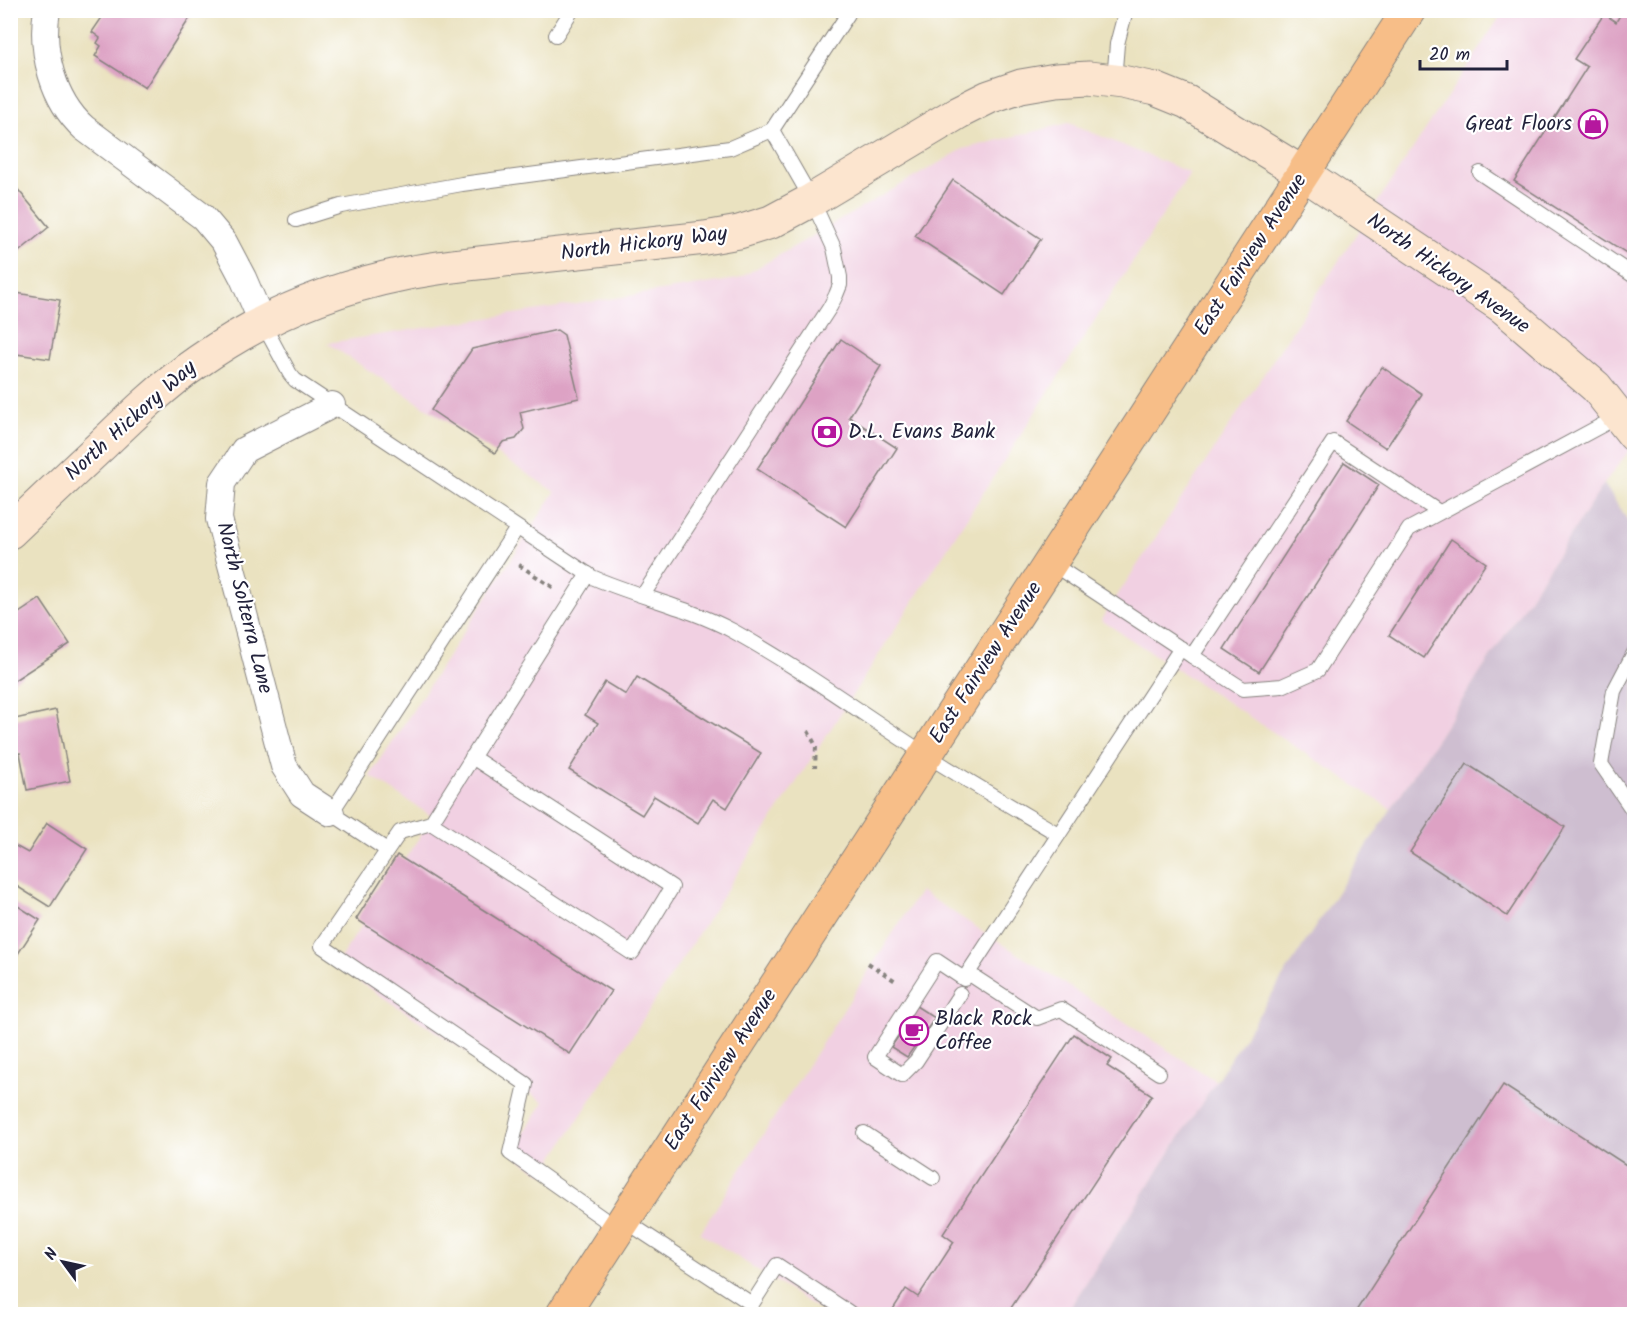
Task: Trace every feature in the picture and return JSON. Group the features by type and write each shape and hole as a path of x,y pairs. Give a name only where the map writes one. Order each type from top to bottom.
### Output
{"main road":[{"name":"East Fairview Avenue","path":"562,1314 1409,10"}],"street":[{"path":"47,10 45,42 53,80 73,118 203,217 224,242 262,322"},
{"name":"North Hickory Way","path":"10,532 138,410 169,384 206,356 262,322 331,293 403,273 739,232 771,222 959,112 989,97 1021,86 1056,80 1089,78 1155,89 1188,102 1304,174"},
{"name":"North Hickory Avenue","path":"1304,174 1503,307 1596,387 1627,425"},
{"name":"North Solterra Lane","path":"331,813 302,794 284,766 219,519 222,483 244,450 332,405"}],"lane":[{"path":"556,35 572,10"},
{"path":"296,220 341,206 462,184 730,148 772,130 848,14 847,10"},
{"path":"1114,81 1118,45 1126,10"},
{"path":"644,596 836,295 840,285 839,267 834,248 812,200 772,130"},
{"path":"1480,172 1635,276"},
{"path":"262,322 295,380 588,574 619,589 700,615 732,630 805,674 926,754 1058,834"},
{"path":"1051,563 1243,689 1282,686 1318,670 1408,529 1439,512 1627,425"},
{"path":"1159,1073 1061,1009 1037,1018 968,973 1058,834 1333,442 1439,512"},
{"path":"387,850 331,813 517,528"},
{"path":"588,574 431,823 400,832 322,946 526,1084 510,1153 621,1225 752,1304 777,1265 851,1314"},
{"path":"1635,653 1614,691 1602,764 1635,812"},
{"path":"431,823 632,952 672,887 472,757"},
{"path":"960,994 916,1061 902,1075 875,1057 937,961 964,979"},
{"path":"864,1133 933,1178"}],"path":[{"path":"519,565 562,593"},
{"path":"808,731 816,746 815,768"}],"shaded area":[{"path":"1504,11 1634,11 1634,444 1604,484 1391,809 1101,620"},
{"path":"1069,123 1190,173 543,1174 511,1153 544,1102 335,966 433,817 370,776 555,492 327,343 738,279 963,149"},
{"path":"1604,484 1634,530 1634,1314 1066,1314 1391,809"},
{"path":"920,891 1216,1081 1066,1314 826,1314 700,1233"}],"building":[{"path":"107,10 195,10 145,88 95,56 101,46 97,43 100,38 92,32"},
{"name":"Great Floors","path":"1623,10 1634,10 1634,258 1514,181 1587,67 1574,59 1604,14 1616,22"},
{"path":"10,180 49,227 10,259"},
{"path":"953,180 1041,239 1004,295 915,236"},
{"path":"10,292 60,300 50,359 10,353"},
{"path":"557,330 564,335 579,398 520,412 524,429 516,439 503,442 495,453 431,410 472,349"},
{"name":"D.L. Evans Bank","path":"841,339 881,366 849,417 897,448 846,527 757,469"},
{"path":"1382,367 1422,394 1386,448 1346,421"},
{"path":"1344,462 1379,485 1259,672 1224,649"},
{"path":"1451,539 1486,563 1424,658 1389,635"},
{"path":"40,599 70,644 10,683 10,619"},
{"path":"637,677 761,753 727,808 713,799 698,823 654,796 642,815 569,770 598,723 585,715 605,682 626,695"},
{"path":"56,710 70,781 27,790 20,753 10,755 10,720"},
{"path":"1467,764 1565,827 1507,916 1410,852"},
{"path":"47,823 87,849 50,907 10,882 10,843 28,853"},
{"path":"397,855 611,991 570,1054 356,919"},
{"path":"10,901 40,920 10,966"},
{"name":"Black Rock Coffee","path":"916,1006 935,1018 907,1057 891,1047"},
{"path":"1074,1034 1112,1059 1107,1066 1152,1095 1007,1314 890,1314 906,1289 918,1297 954,1242 943,1234"},
{"path":"1503,1085 1634,1170 1634,1314 1354,1314"}],"place":[{"name":"Great Floors","path":"1593,124"},
{"name":"D.L. Evans Bank","path":"827,432"},
{"name":"Black Rock Coffee","path":"914,1031"}]}
